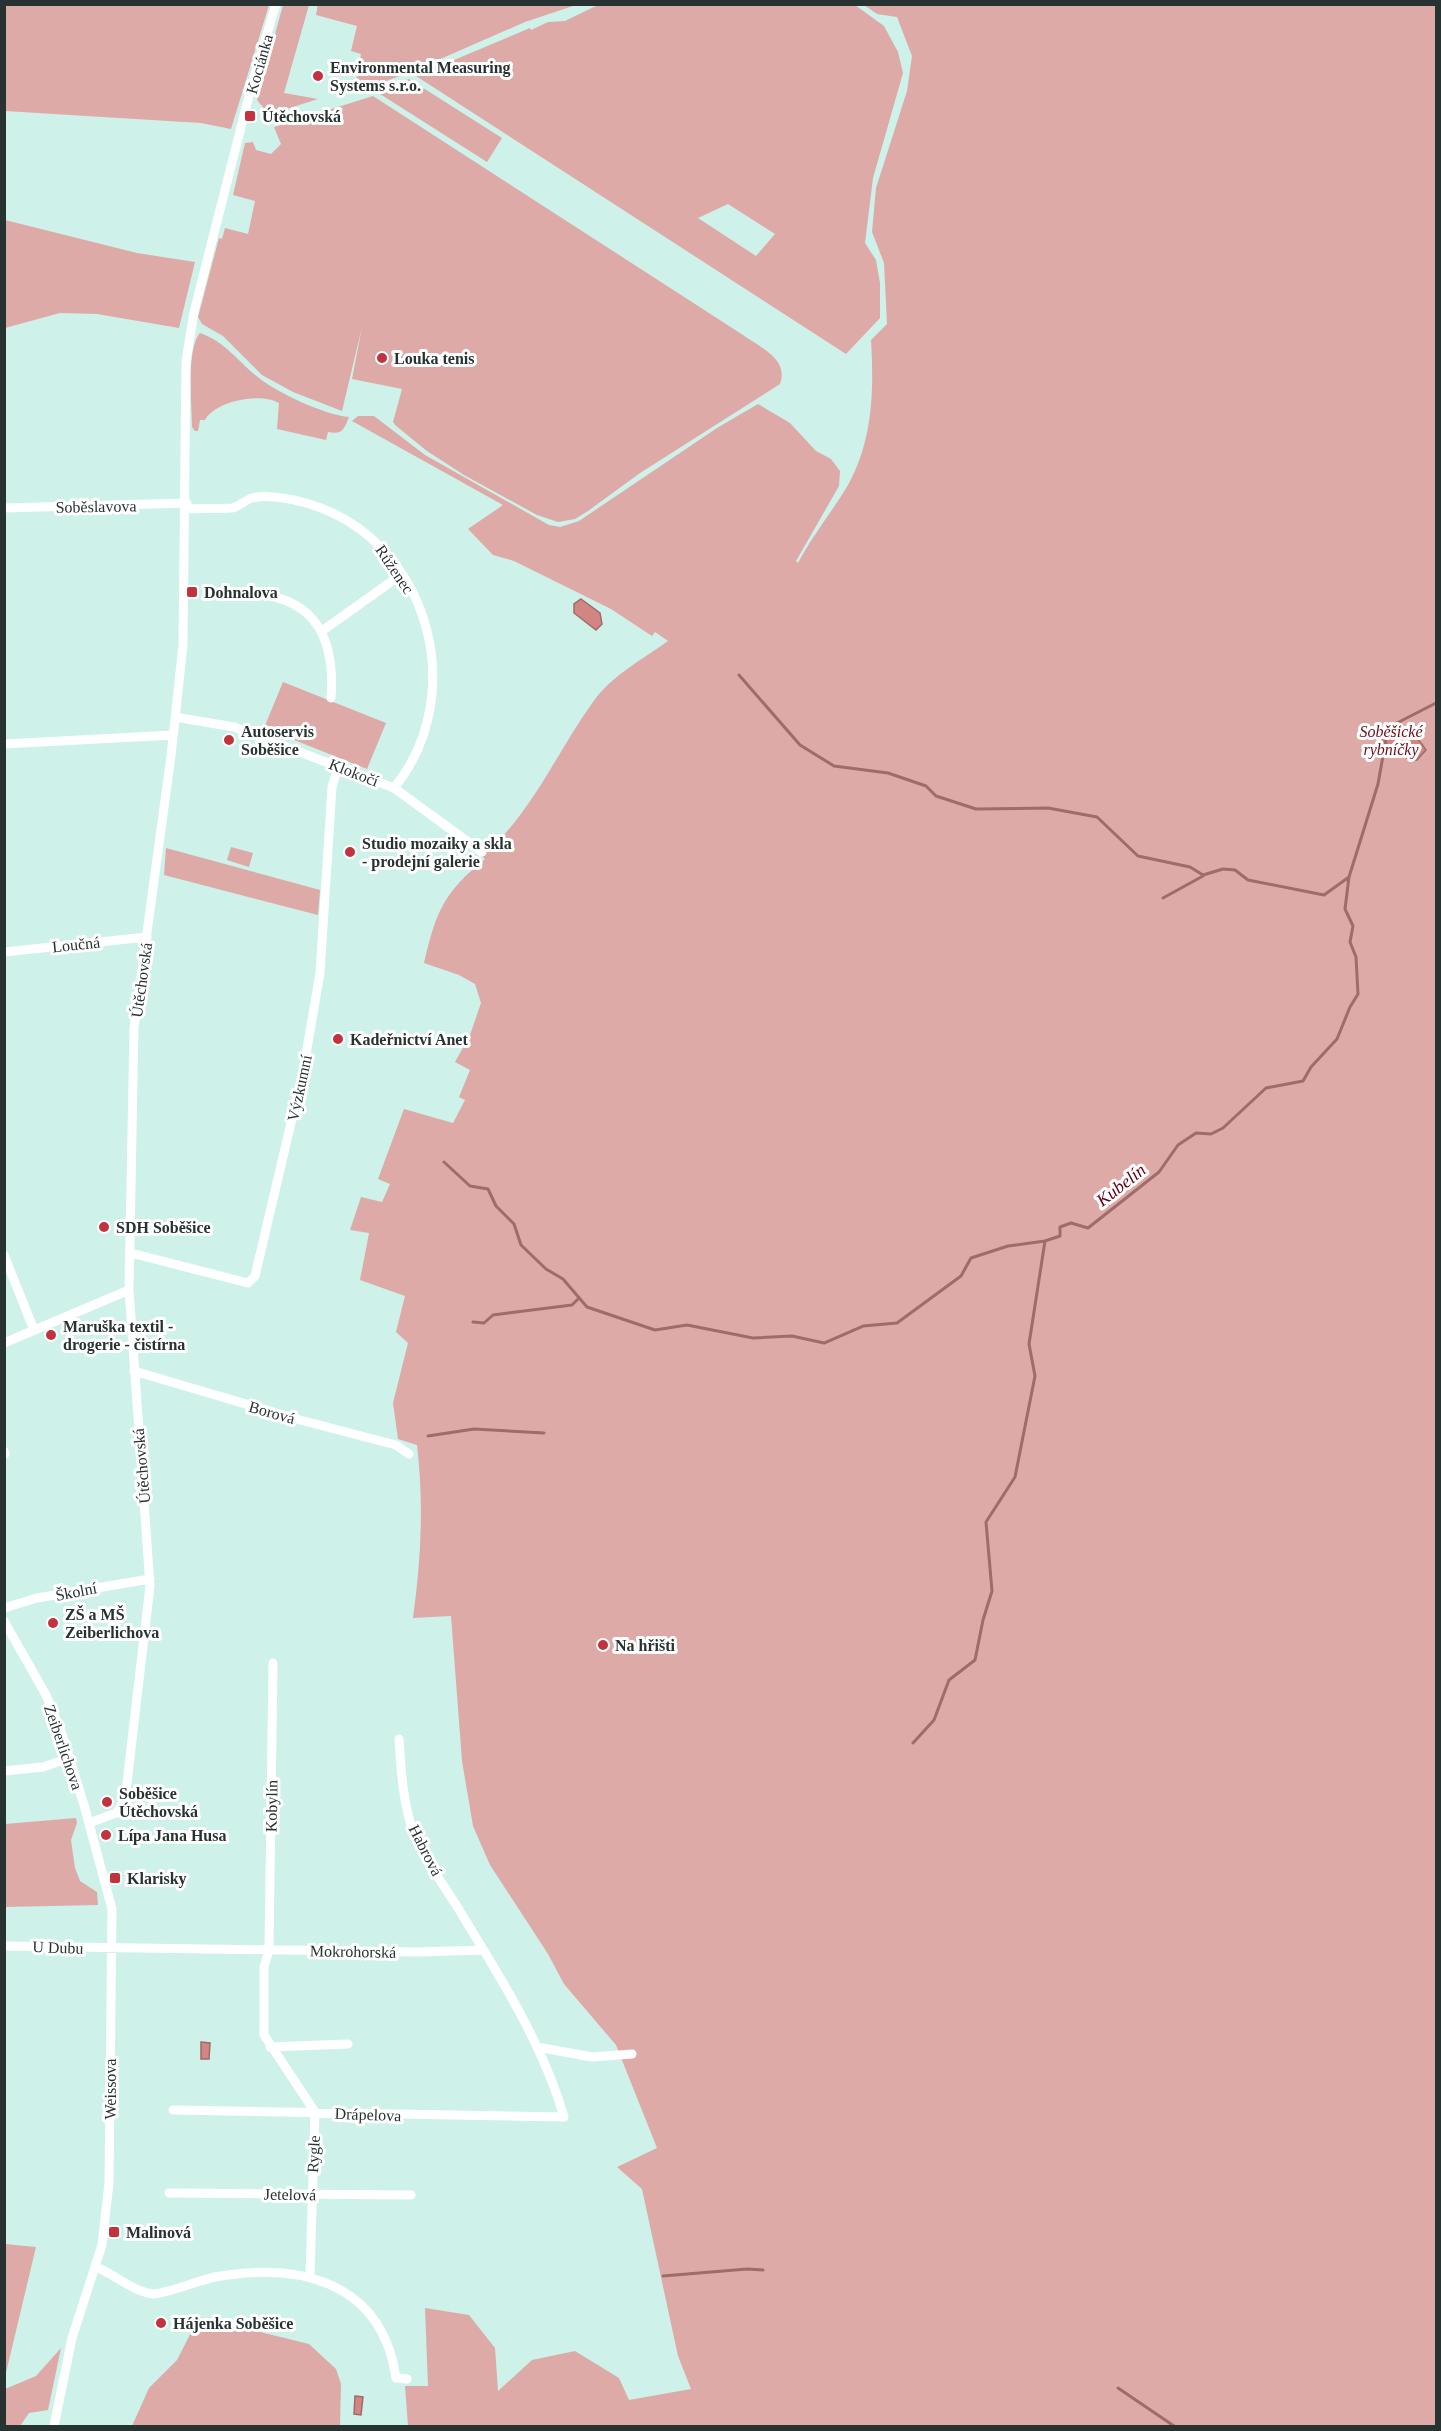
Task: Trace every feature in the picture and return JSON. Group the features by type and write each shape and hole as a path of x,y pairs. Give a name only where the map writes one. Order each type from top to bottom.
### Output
{"street":[{"name":"Kociánka","path":"242,123 276,4"},
{"name":"Útěchovská","path":"89,1823 116,1813 125,1800 150,1579 129,1290 134,1028 183,645 186,383 190,332 242,123"},
{"name":"Růženec","path":"186,506 234,507 252,498 278,498 306,503 340,517 375,539 402,574 425,617 433,656 433,679 424,733 408,771 394,788"},
{"name":"Soběslavova","path":"4,508 186,506"},
{"path":"322,631 402,574"},
{"path":"257,594 296,605 322,631 331,662 331,698"},
{"name":"Klokočí","path":"175,717 234,727 394,788 482,852"},
{"path":"4,744 173,735"},
{"name":"Výzkumní","path":"131,1253 248,1283 255,1276 303,1072 320,973 332,787 338,767"},
{"name":"Loučná","path":"4,952 147,937"},
{"path":"4,1255 34,1330"},
{"path":"4,1343 129,1290"},
{"name":"Borová","path":"134,1371 300,1420 396,1445 409,1454"},
{"name":"Školní","path":"4,1608 37,1598 150,1579"},
{"name":"Zeiberlichova","path":"4,1621 46,1695 70,1758 105,1881"},
{"name":"Kobylín","path":"269,1950 273,1663"},
{"name":"Habrová","path":"399,1739 402,1776 415,1836 483,1950"},
{"path":"4,1771 43,1767 70,1758"},
{"name":"Weissova","path":"54,2427 72,2338 102,2245 109,2184 111,1909 105,1881"},
{"name":"U Dubu","path":"4,1946 111,1948"},
{"name":"Mokrohorská","path":"111,1948 483,1950"},
{"name":"Rygle","path":"269,1950 264,1967 264,2035 315,2112 310,2276"},
{"path":"483,1950 537,2047 592,2057 632,2054"},
{"path":"270,2047 348,2044"},
{"name":"Drápelova","path":"173,2110 448,2117 564,2117 552,2077 537,2047"},
{"name":"Jetelová","path":"169,2193 411,2195"},
{"path":"96,2266 146,2292 155,2294 196,2281 229,2275 272,2273 310,2276 332,2284 372,2317 389,2345 396,2378 395,2390"},
{"path":"396,2378 407,2379"}],"green space":[{"path":"318,4 576,5 525,22 413,71 354,93 361,54 351,51 357,26 316,15"},
{"path":"4,5 269,5 231,129 201,123 5,111"},
{"path":"283,5 309,5 284,93 318,99 274,113 267,112 257,100"},
{"path":"598,5 855,5 884,26 898,52 903,73 873,178 865,243 876,260 880,283 880,318 846,354 416,76 530,28 531,30 548,22 565,21","holes":["728,204 775,234 756,256 698,218"]},
{"name":"Soběšické rybníčky","path":"864,5 1436,5 1436,2426 408,2426 405,2386 428,2386 425,2308 469,2315 495,2348 498,2391 532,2360 575,2351 619,2378 629,2400 691,2389 678,2356 642,2189 617,2167 657,2148 616,2045 564,1984 548,1954 490,1865 473,1826 462,1761 451,1616 413,1618 421,1532 417,1445 398,1439 393,1403 408,1343 396,1332 405,1296 360,1280 369,1233 350,1230 361,1197 382,1202 390,1184 378,1179 404,1109 453,1123 465,1100 459,1097 470,1070 455,1062 470,1035 481,1003 475,984 459,975 424,963 443,905 459,882 485,859 482,856 515,821 600,693 628,668 668,641 655,632 652,636 611,609 514,561 493,555 468,529 503,505 352,421 358,416 374,416 425,455 549,525 560,527 579,521 717,428 758,404 790,423 816,451 831,459 840,471 839,486 796,561 798,563 848,485 863,450 872,396 871,340 887,324 884,263 872,232 876,188 907,91 912,56 897,17 877,14"},
{"path":"409,79 502,138 487,162 380,94 383,89"},
{"path":"373,96 765,350 772,355 781,368 780,384 640,473 588,511 575,519 558,522 537,515 464,475 427,451 395,425 393,422 402,389 352,379 362,327 342,411 293,392 262,375 223,336 202,324 198,317 219,238 222,239 225,228 248,234 255,201 233,195 245,143 253,142 256,150 271,154 281,144 274,127"},
{"path":"5,220 137,253 195,262 179,328 97,314 60,313 5,328"},
{"path":"200,333 217,342 259,378 278,390 315,408 349,417 344,428 337,433 328,432 326,440 277,429 279,403 261,398 239,400 218,408 205,420 200,420 198,431 195,431 192,427 191,364"},
{"path":"283,682 386,723 367,769 264,728"},
{"path":"231,847 253,853 249,867 227,860"},
{"path":"166,848 320,890 318,915 164,875"},
{"path":"76,1818 77,1823 71,1840 75,1868 80,1881 97,1892 98,1905 5,1907 5,1824"},
{"path":"4,2244 36,2247 5,2377"},
{"path":"199,2317 309,2344 336,2369 341,2384 340,2426 132,2426 149,2388 177,2360"},
{"path":"61,2348 48,2410 29,2413 20,2426 5,2426 5,2389 36,2376"}],"shaded area":[{"path":"581,599 600,613 602,624 596,630 574,613 574,604"},
{"path":"1387,723 1404,727 1418,740 1426,750 1417,760 1411,761 1378,738"},
{"path":"201,2042 210,2043 209,2059 201,2059"},
{"path":"355,2396 363,2397 361,2415 354,2414"}],"waterway":[{"path":"739,675 800,745 834,766 888,773 926,786 936,796 976,809 1048,808 1097,817 1138,856 1190,867 1203,875 1223,869 1235,870 1248,880 1324,895 1349,877"},
{"name":"Kubelín","path":"1395,724 1436,703"},
{"name":"Kubelín","path":"913,1743 934,1720 949,1680 975,1660 983,1620 992,1591 986,1522 1015,1477 1035,1376 1029,1344 1045,1241 1060,1236 1060,1227 1071,1223 1088,1228 1159,1172 1178,1145 1196,1133 1211,1134 1223,1128 1266,1088 1303,1081 1311,1067 1337,1039 1358,994 1356,957 1350,942 1353,926 1345,909 1349,877 1378,784 1386,739"},
{"path":"1163,898 1203,876"},
{"path":"444,1162 470,1186 488,1189 496,1206 514,1224 521,1245 546,1269 563,1279 587,1307 655,1330 687,1325 753,1338 792,1336 824,1343 863,1326 897,1323 961,1276 971,1258 1008,1246 1045,1241"},
{"path":"473,1322 484,1323 493,1315 572,1305 578,1299"},
{"path":"428,1436 474,1429 544,1433"},
{"path":"663,2276 747,2269 763,2270"},
{"path":"1118,2388 1174,2426"}],"place":[{"name":"Environmental Measuring Systems s.r.o.","path":"318,76"},
{"name":"Útěchovská","path":"250,116"},
{"name":"Louka tenis","path":"382,358"},
{"name":"Dohnalova","path":"192,592"},
{"name":"Autoservis Soběšice","path":"229,740"},
{"name":"Studio mozaiky a skla - prodejní galerie","path":"350,852"},
{"name":"Kadeřnictví Anet","path":"338,1039"},
{"name":"SDH Soběšice","path":"104,1227"},
{"name":"Maruška textil - drogerie - čistírna","path":"51,1335"},
{"name":"ZŠ a MŠ Zeiberlichova","path":"53,1623"},
{"name":"Na hřišti","path":"603,1645"},
{"name":"Soběšice Útěchovská","path":"107,1802"},
{"name":"Lípa Jana Husa","path":"106,1835"},
{"name":"Klarisky","path":"115,1878"},
{"name":"Malinová","path":"114,2232"},
{"name":"Hájenka Soběšice","path":"161,2323"}]}
